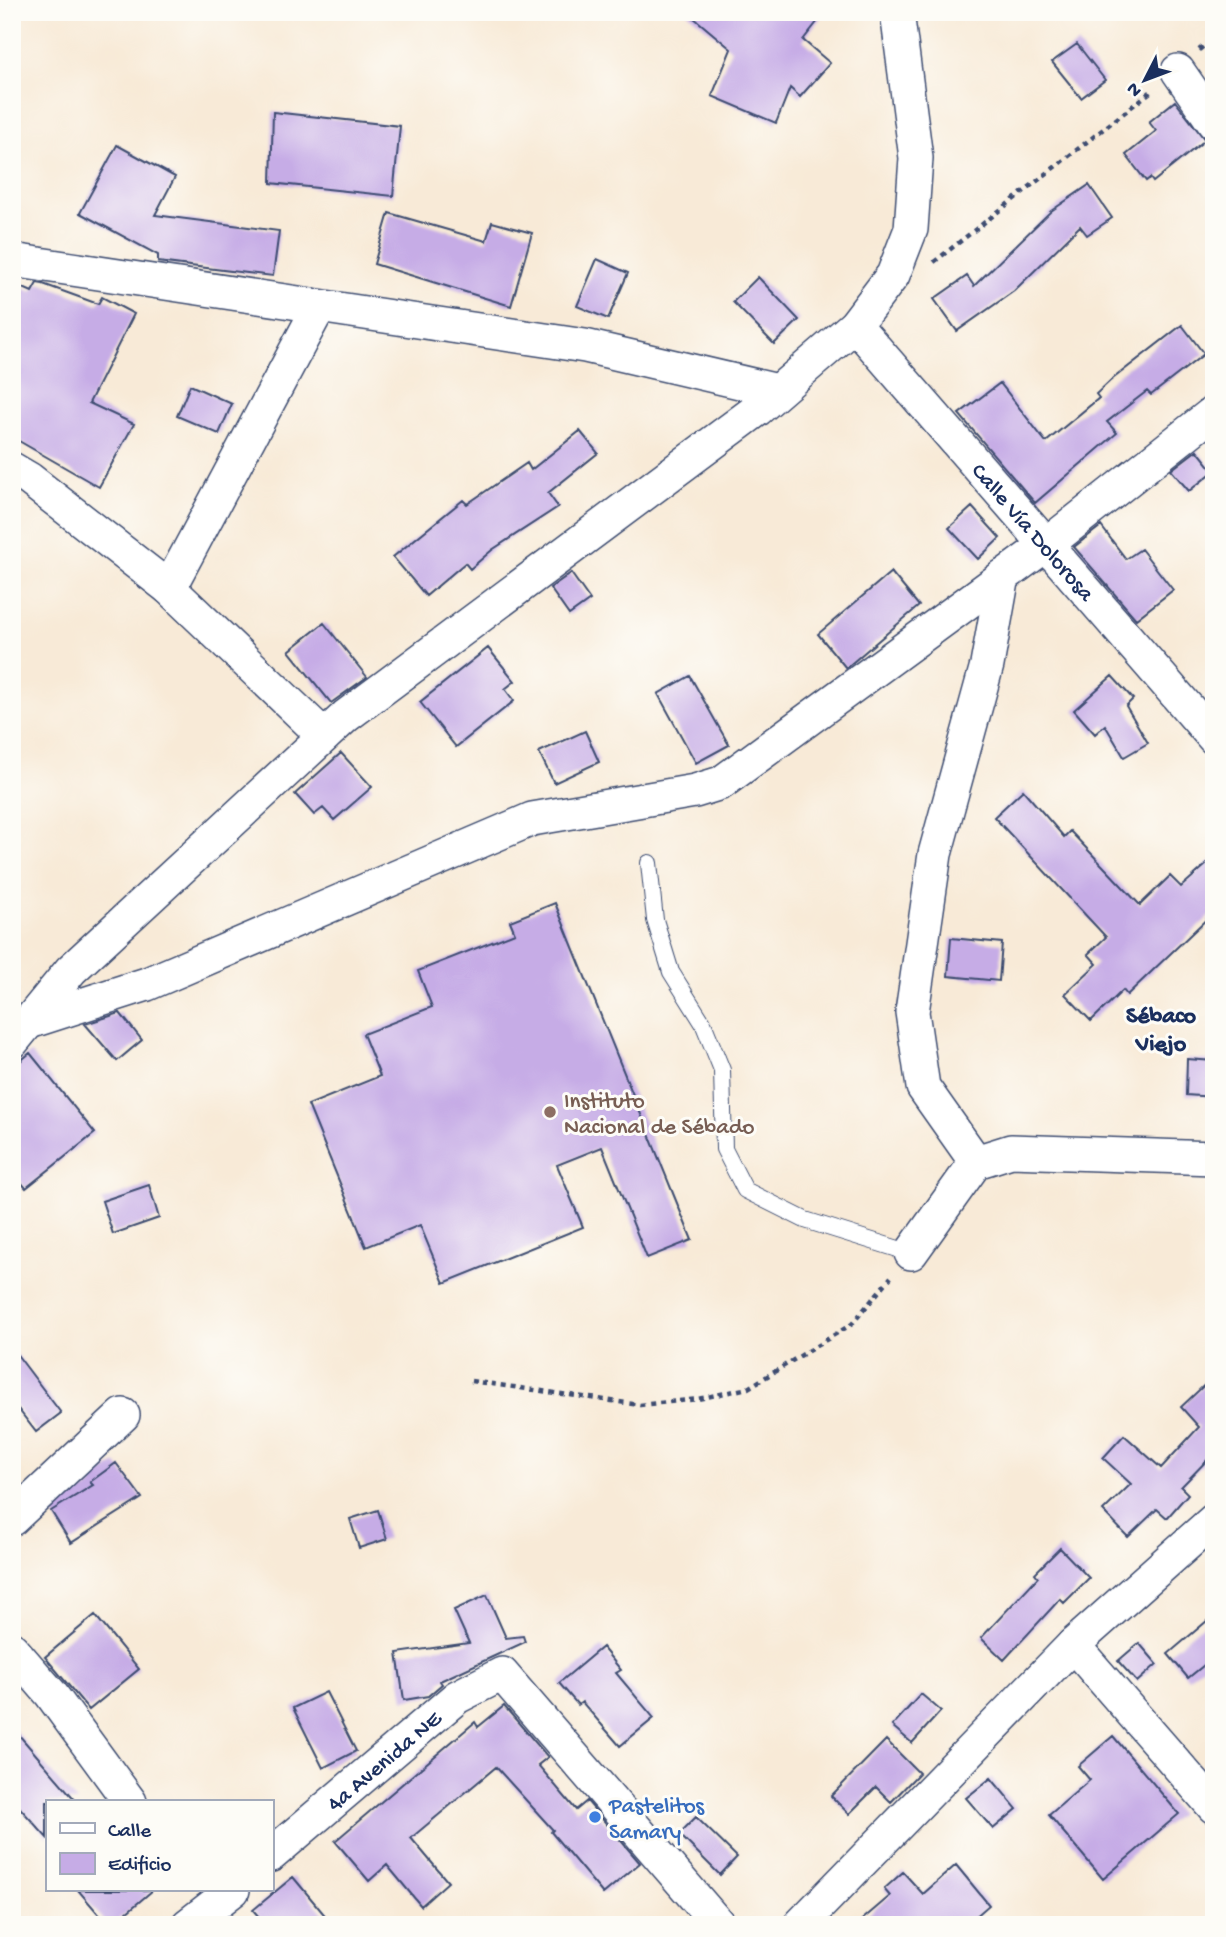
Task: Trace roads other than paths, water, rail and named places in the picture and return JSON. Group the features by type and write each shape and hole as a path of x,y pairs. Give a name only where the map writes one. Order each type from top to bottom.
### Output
{"street":[{"path":"22,1032 71,970 346,716 778,391 855,325 893,275 911,229 916,158 897,12"},
{"path":"1178,71 1214,123"},
{"path":"12,260 584,346 778,391"},
{"path":"169,588 319,307"},
{"name":"Calle Vía Dolorosa","path":"855,325 1214,738"},
{"path":"22,1032 147,984 532,818 695,791 721,783 1046,545 1214,412"},
{"path":"12,470 29,479 169,588 324,736"},
{"path":"976,1162 923,1087 912,1012 935,854 987,665 1003,576"},
{"path":"911,1252 976,1162 1010,1152 1214,1158"},
{"path":"12,1519 123,1415"},
{"path":"800,1925 1073,1645 1214,1520"},
{"path":"1073,1645 1214,1807"},
{"path":"12,1649 51,1694 129,1800"},
{"name":"4a Avenida NE","path":"273,1853 457,1697 502,1674 719,1925"}],"lane":[{"path":"649,863 655,920 671,972 703,1023 722,1070 724,1149 745,1190 805,1220 911,1252"}],"place":[{"name":"Instituto Nacional de Sébado","path":"550,1112"},
{"name":"Pastelitos Samary","path":"595,1817"}],"district":[{"name":"Sébaco Viejo","path":"1161,1028"}]}
